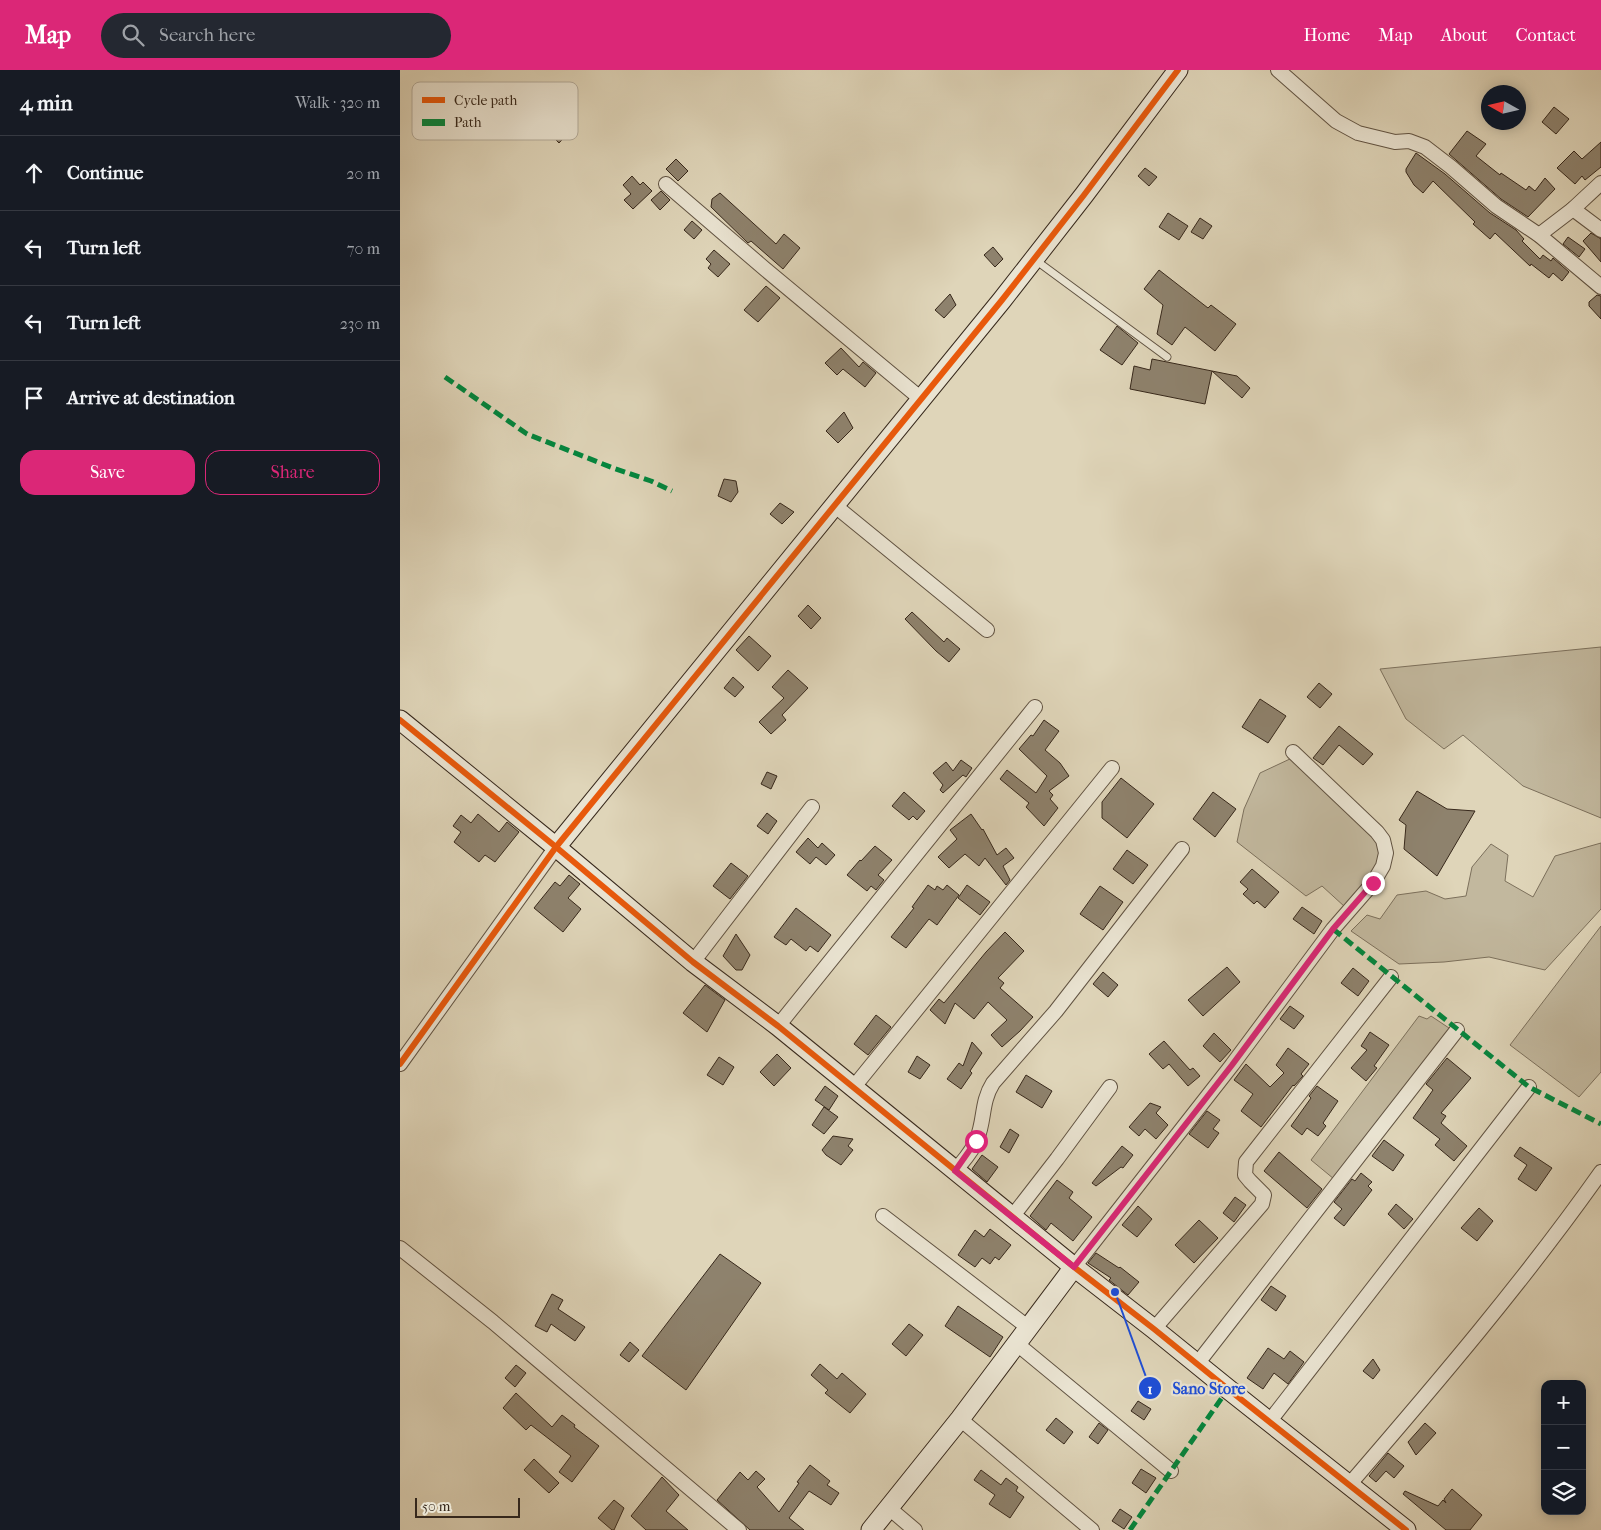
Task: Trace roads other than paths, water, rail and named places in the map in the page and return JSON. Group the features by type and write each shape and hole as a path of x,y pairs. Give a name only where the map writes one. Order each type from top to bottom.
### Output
{"street":[{"path":"400,1064 556,847 1034,259 1178,70"},
{"path":"1278,70 1336,121 1346,127 1395,142 1409,141 1424,147 1451,167 1496,206 1539,235 1601,287"},
{"path":"1539,235 1573,209 1601,183"},
{"path":"666,184 920,398"},
{"path":"1573,209 1601,230"},
{"path":"834,505 987,630"},
{"path":"778,1026 1034,707"},
{"path":"400,720 693,962 778,1026 1074,1267 1406,1530"},
{"path":"871,1530 960,1419 1074,1267 1232,1065 1333,929 1373,883 1383,866 1386,853 1383,840 1377,832 1293,752"},
{"path":"853,1088 1112,768"},
{"path":"693,962 812,806"},
{"path":"955,1171 976,1141 982,1109 993,1083 1056,1011 1182,849"},
{"path":"1154,1329 1262,1204 1264,1195 1245,1175 1246,1162 1391,977"},
{"path":"1197,1364 1457,1030"},
{"path":"1012,1217 1110,1087"},
{"path":"1269,1422 1529,1087"},
{"path":"1349,1485 1501,1305 1601,1172"},
{"path":"883,1216 1029,1328"},
{"path":"400,1248 493,1322 739,1530"},
{"path":"1017,1344 1172,1471"},
{"path":"960,1419 1092,1530"},
{"path":"889,1508 915,1530"}],"lane":[{"path":"1034,259 1166,357"}],"place":[{"name":"Sano Store","path":"1115,1292"}]}
